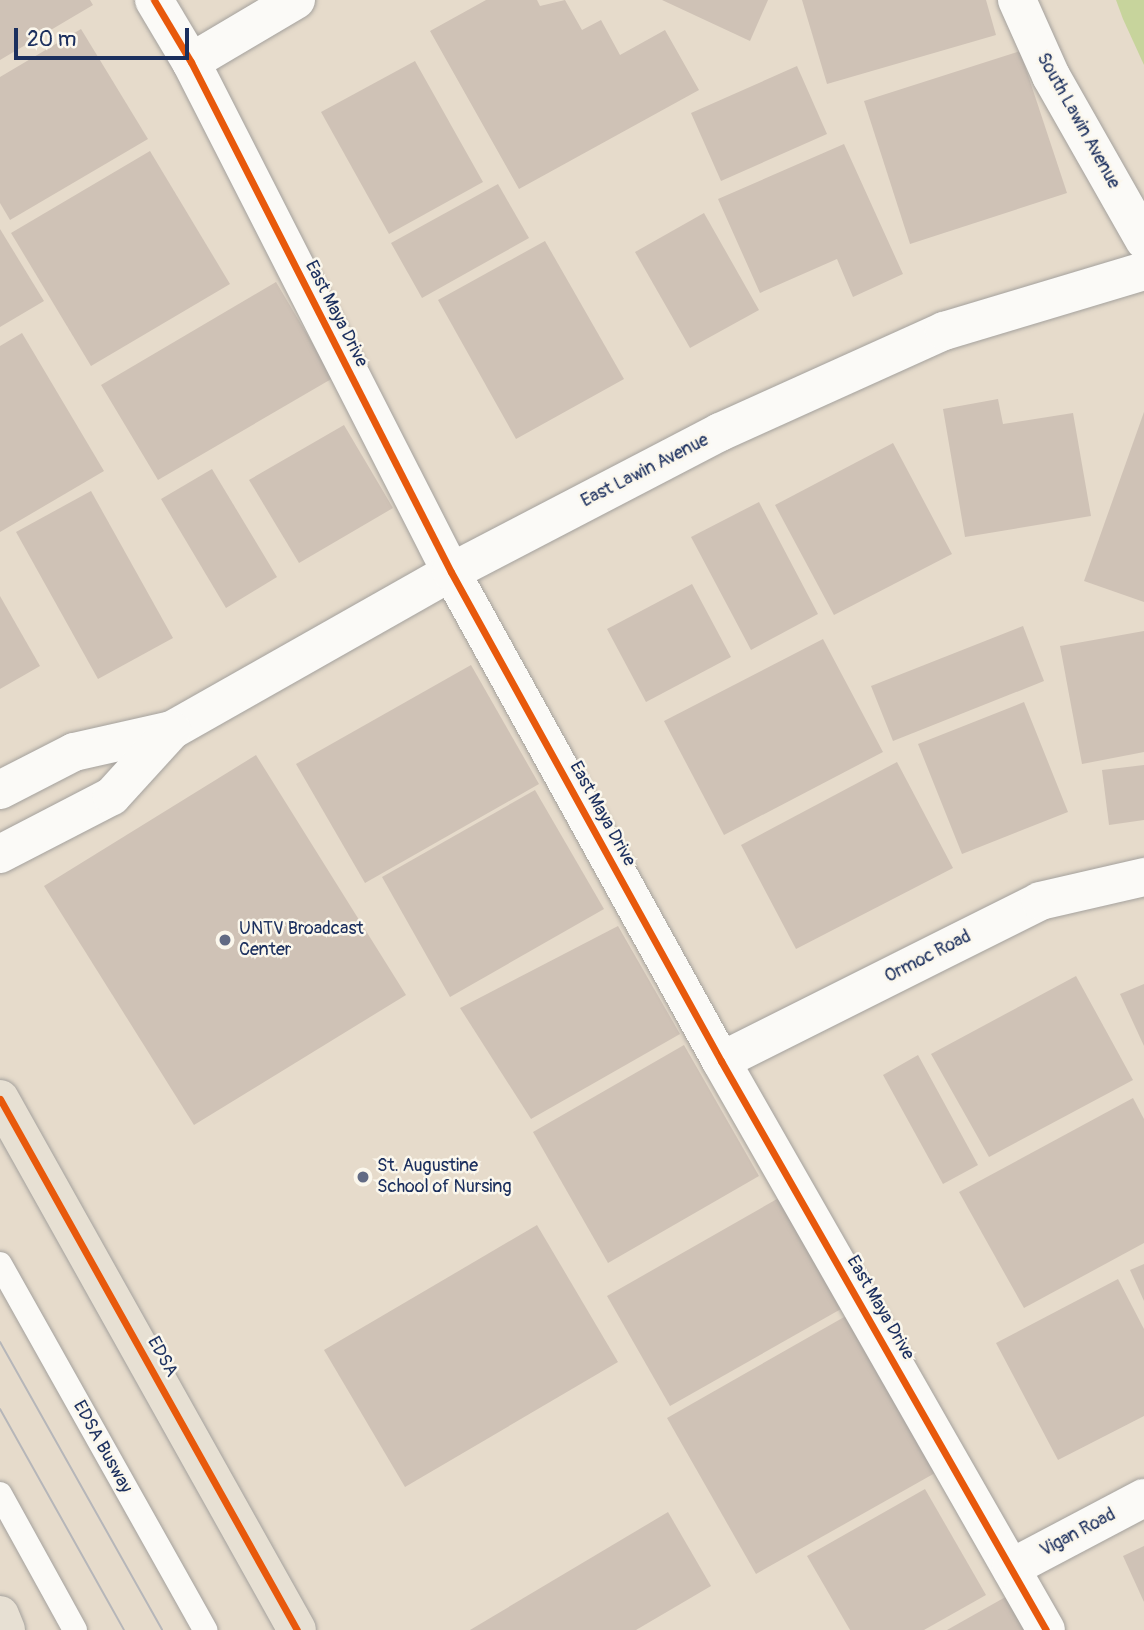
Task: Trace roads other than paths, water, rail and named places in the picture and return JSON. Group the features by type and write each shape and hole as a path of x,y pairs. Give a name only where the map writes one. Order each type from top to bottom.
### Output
{"highway":[{"name":"EDSA","path":"0,1099 297,1630"},
{"path":"0,1615 6,1630"}],"street":[{"name":"East Maya Drive","path":"154,0 191,62 450,572 721,1061 1046,1630"},
{"path":"191,62 296,0"},
{"name":"South Lawin Avenue","path":"1017,0 1051,76 1144,240"},
{"name":"East Lawin Avenue","path":"0,790 75,752 172,730 450,572 720,432 944,331 1144,271"},
{"name":"East Lawin Avenue","path":"0,854 112,796 172,730"},
{"name":"Ormoc Road","path":"721,1061 1040,901 1144,877"},
{"name":"Vigan Road","path":"1011,1568 1144,1498"}],"lane":[{"name":"EDSA Busway","path":"0,1264 205,1630"},
{"path":"0,1494 75,1630"}],"tram line":[{"path":"0,1342 162,1630"},
{"path":"0,1409 124,1630"}],"place":[{"name":"UNTV Broadcast Center","path":"225,940"},
{"name":"St. Augustine School of Nursing","path":"363,1177"}]}
